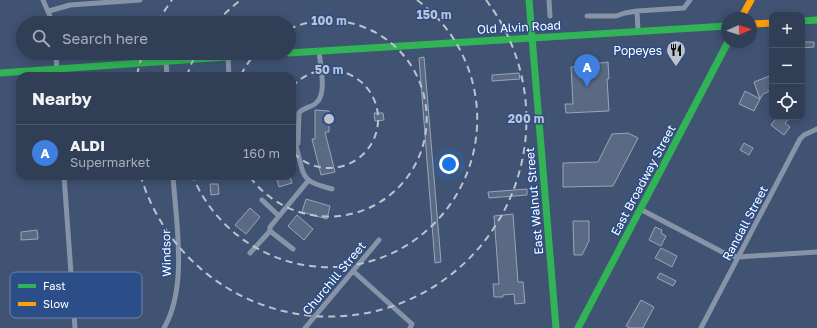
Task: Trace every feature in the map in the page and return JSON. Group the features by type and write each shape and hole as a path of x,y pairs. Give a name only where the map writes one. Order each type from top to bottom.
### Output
{"street":[{"path":"43,0 51,16"},
{"path":"49,11 70,5 140,0"},
{"name":"East Walnut Street","path":"529,0 556,328"},
{"path":"549,0 550,16"},
{"path":"587,16 616,16 625,12 684,8 690,0"},
{"path":"744,12 751,0"},
{"path":"637,11 638,31"},
{"path":"805,21 817,20"},
{"path":"757,24 769,23"},
{"name":"Old Alvin Road","path":"296,53 532,36 721,26"},
{"name":"East Broadway Street","path":"578,328 725,48"},
{"path":"296,134 299,114 303,109 315,104 321,95 319,51"},
{"path":"56,60 57,72"},
{"path":"66,72 182,60"},
{"path":"228,60 229,72"},
{"path":"166,61 167,72"},
{"path":"0,73 16,73"},
{"name":"Randall Street","path":"701,328 800,139 817,129"},
{"path":"296,154 304,176 308,181 314,185 332,189"},
{"path":"64,180 71,272"},
{"name":"Windsor","path":"164,328 169,320 175,297 177,281 178,259 173,180"},
{"path":"250,253 308,181"},
{"path":"262,200 279,216"},
{"path":"640,209 728,255 738,258 817,252"},
{"path":"270,230 293,249"},
{"name":"Churchill Street","path":"305,328 379,240"},
{"path":"353,271 412,324 410,328"},
{"path":"74,318 75,328"}],"building":[{"path":"805,42 814,42 814,47 805,48"},
{"path":"424,57 441,262 435,263 419,58"},
{"path":"608,62 609,79 607,79 609,111 566,113 565,104 573,104 571,67"},
{"path":"519,73 520,79 492,81 492,75"},
{"path":"769,76 769,91 763,94 760,99 754,82"},
{"path":"745,91 760,99 754,111 739,104"},
{"path":"315,110 329,111 329,132 325,132 335,172 321,175 312,139 315,139"},
{"path":"374,113 383,113 384,120 375,121"},
{"path":"775,120 788,120 785,123 790,127 784,135 771,125"},
{"path":"628,133 638,138 613,186 563,187 563,163 598,162 612,134"},
{"path":"744,143 753,148 749,155 740,150"},
{"path":"277,180 291,180 292,183 279,187"},
{"path":"210,184 218,184 219,194 211,195"},
{"path":"527,189 527,195 489,198 488,192"},
{"path":"306,199 330,206 327,219 302,212"},
{"path":"250,208 260,217 246,234 235,225"},
{"path":"513,214 518,282 523,282 525,303 515,304 514,294 503,295 503,297 494,297 493,284 499,284 494,216"},
{"path":"297,215 313,229 304,240 288,226"},
{"path":"573,221 589,221 589,241 582,255 574,255"},
{"path":"655,227 662,230 661,233 666,236 661,246 649,240"},
{"path":"37,230 38,239 21,240 21,232"},
{"path":"661,248 677,256 672,267 655,258"},
{"path":"660,273 676,281 673,286 657,278"},
{"path":"641,300 654,307 643,328 630,328 626,326"}],"traffic: fast":[{"path":"529,0 556,328"},
{"path":"805,21 817,20"},
{"path":"296,53 721,26"},
{"path":"578,328 725,48"},
{"path":"0,73 184,60"}],"traffic: slow":[{"path":"744,12 751,0"},
{"path":"757,24 769,23"}],"place":[{"name":"Popeyes","path":"676,67"},
{"name":"ALDI","path":"587,87"}]}
